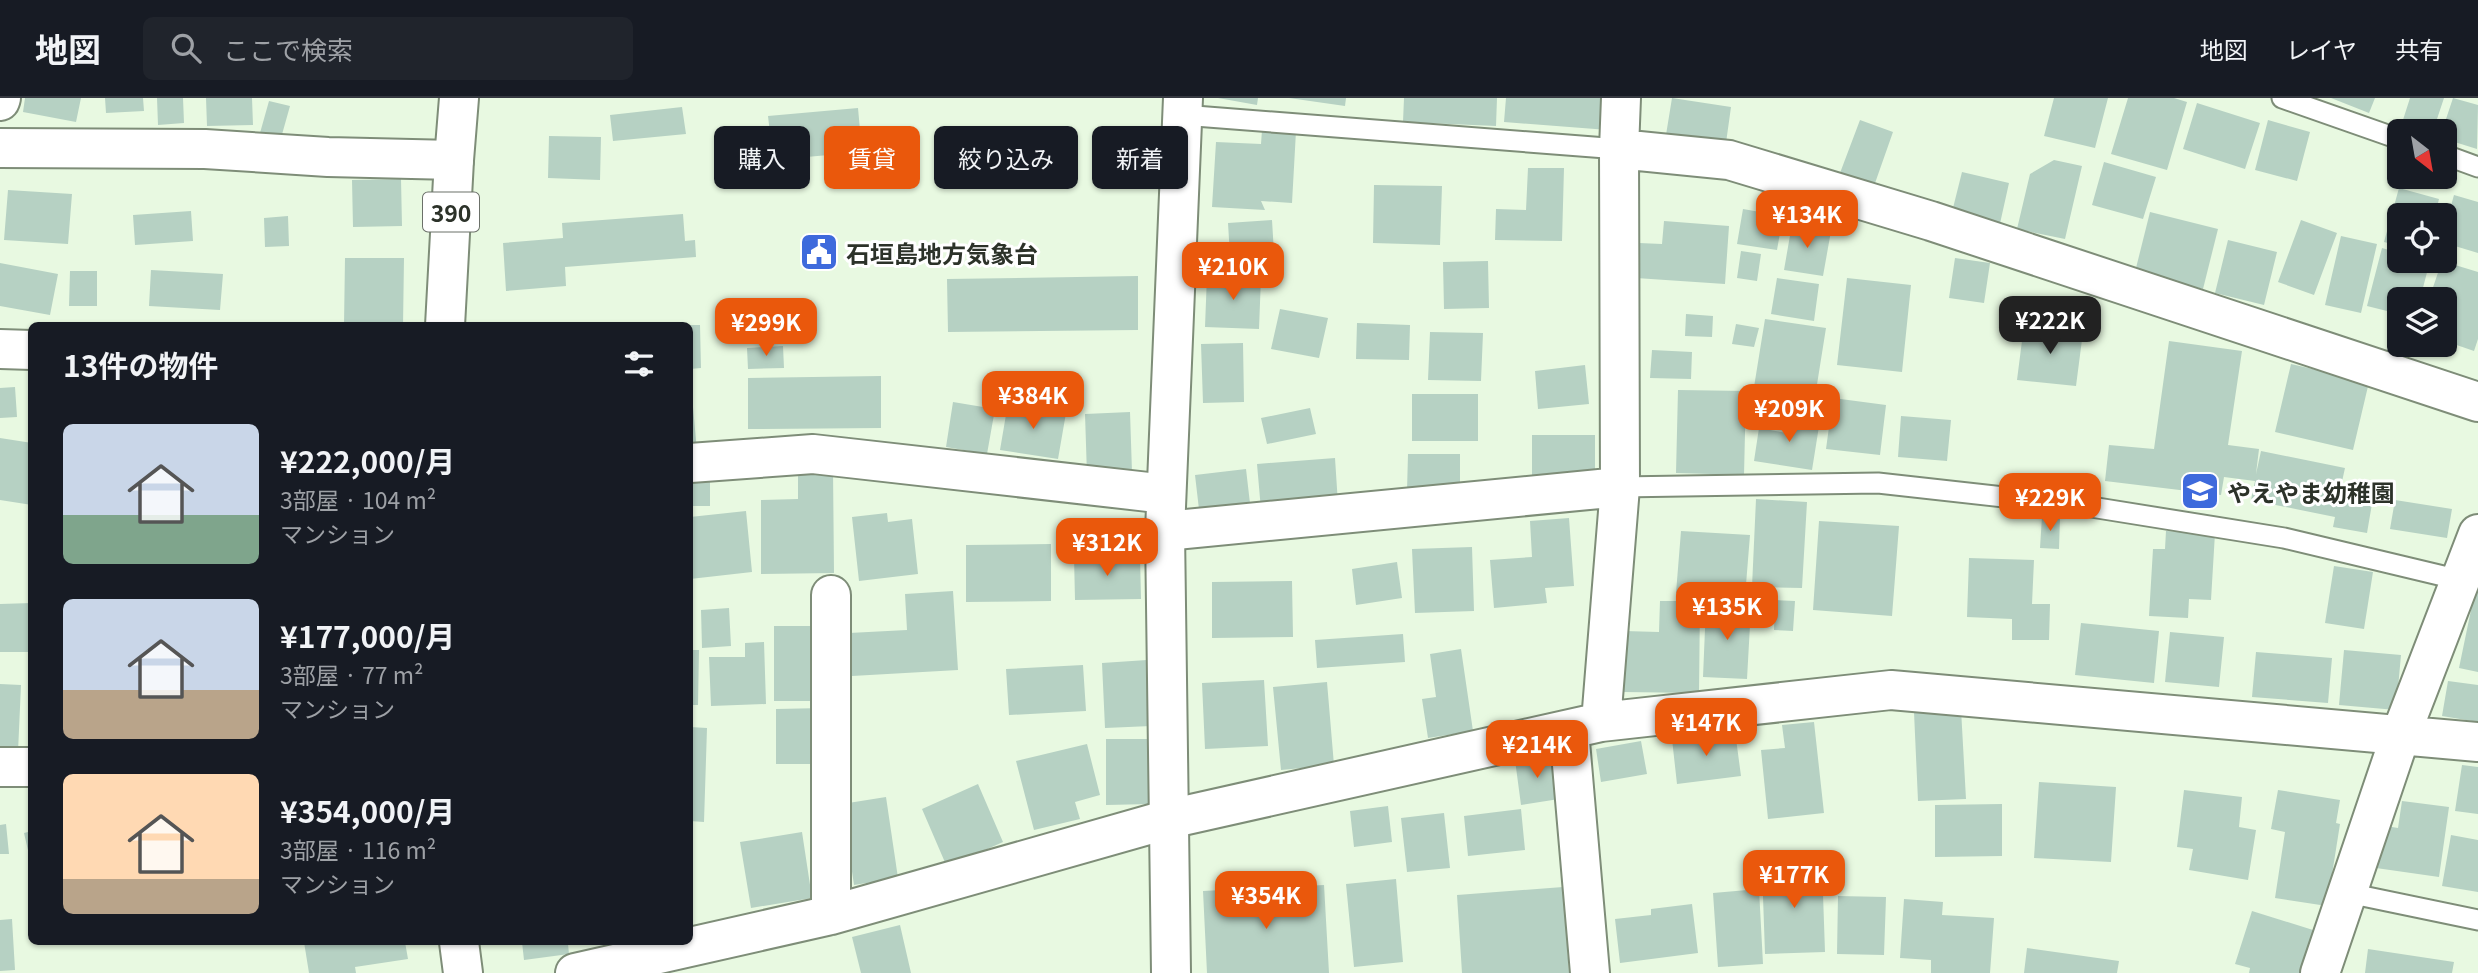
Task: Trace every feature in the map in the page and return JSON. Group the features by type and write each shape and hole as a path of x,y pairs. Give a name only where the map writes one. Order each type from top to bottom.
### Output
{"main road":[{"name":"390","path":"445,322 459,98"},
{"path":"1590,973 1585,726 1619,487 1621,98"},
{"path":"1171,973 1165,512 1182,106"},
{"path":"0,148 205,149 328,157 454,159"},
{"path":"1619,149 1729,160 1944,226 2478,402"},
{"path":"0,349 28,350"},
{"path":"693,463 813,454 1165,512 1619,487"},
{"path":"2320,973 2401,734 2478,534"},
{"path":"831,595 831,915"},
{"path":"575,973 831,915 1169,819 1585,726 1891,690 2478,742"},
{"path":"0,767 28,767"},
{"path":"459,945 463,973"}],"lane":[{"path":"2282,98 2387,135"},
{"path":"1182,106 1619,149"},
{"path":"2457,159 2478,167"},
{"path":"1619,487 1878,483 2085,506 2284,538 2460,580"},
{"path":"2348,893 2478,920"}],"building":[{"path":"25,98 81,98 76,122 23,112"},
{"path":"105,98 143,98 144,111 106,113"},
{"path":"157,98 183,98 184,123 158,125"},
{"path":"206,98 252,98 253,125 207,126"},
{"path":"1218,98 1258,98 1257,105"},
{"path":"1289,98 1346,98 1345,106"},
{"path":"1404,98 1497,98 1496,126 1403,122"},
{"path":"1506,98 1611,98 1608,130 1504,122"},
{"path":"1672,98 1731,107 1725,150 1665,141"},
{"path":"2054,98 2108,98 2095,148 2044,136"},
{"path":"2128,98 2174,98 2187,102 2167,170 2111,154"},
{"path":"2331,98 2375,98 2369,113"},
{"path":"2410,98 2444,98 2437,119 2403,119"},
{"path":"2453,98 2478,105 2477,149 2457,143 2457,119 2446,119"},
{"path":"269,101 290,106 281,138 260,133"},
{"path":"2197,103 2260,123 2245,169 2183,149"},
{"path":"682,107 686,134 613,141 610,115"},
{"path":"858,108 860,126 824,126 824,155 810,157 810,126 769,126 768,116"},
{"path":"1860,120 1893,132 1874,186 1840,173"},
{"path":"2268,120 2310,132 2297,181 2255,170"},
{"path":"1262,130 1296,131 1292,203 1261,201 1265,210 1212,207 1216,142 1261,144"},
{"path":"549,136 601,137 600,180 548,178"},
{"path":"2054,160 2082,166 2065,239 2017,229 2030,174"},
{"path":"2104,162 2156,177 2143,219 2092,205"},
{"path":"1528,168 1564,168 1562,241 1495,240 1496,209 1526,210"},
{"path":"1962,172 2009,183 1999,228 1951,216"},
{"path":"401,179 402,226 353,227 352,180"},
{"path":"1374,185 1442,186 1440,245 1373,243"},
{"path":"2399,189 2439,199 2438,203 2395,203"},
{"path":"8,190 72,194 68,244 4,240"},
{"path":"2454,195 2478,202 2478,253 2457,247 2457,203 2452,203"},
{"path":"1743,209 1783,216 1777,250 1737,244"},
{"path":"191,211 193,241 135,245 133,215"},
{"path":"2150,212 2218,229 2203,289 2135,272"},
{"path":"683,214 685,241 695,240 696,257 565,267 566,286 506,291 503,243 563,238 562,223"},
{"path":"288,216 289,246 265,247 264,218"},
{"path":"1272,220 1274,253 1230,256 1228,223"},
{"path":"2301,220 2337,233 2314,295 2278,282"},
{"path":"1664,221 1729,226 1725,284 1636,278 1639,243 1662,244"},
{"path":"1792,224 1831,231 1823,276 1784,270"},
{"path":"2341,236 2377,244 2361,313 2325,305"},
{"path":"2228,240 2277,252 2264,305 2215,293"},
{"path":"2382,248 2387,249 2387,273 2427,273 2423,287 2387,287 2387,311 2367,306"},
{"path":"1741,251 1761,254 1757,281 1737,278"},
{"path":"345,258 404,258 403,322 344,322"},
{"path":"1955,258 1990,263 1984,303 1949,298"},
{"path":"1488,261 1489,308 1444,309 1443,262"},
{"path":"0,263 58,274 50,315 0,306"},
{"path":"2457,266 2478,272 2478,339 2474,351 2457,345 2457,287 2433,287 2438,273 2457,273"},
{"path":"151,270 223,274 220,310 149,306"},
{"path":"70,271 97,271 97,306 69,306"},
{"path":"1207,275 1261,277 1259,329 1205,327"},
{"path":"1138,276 1138,330 948,332 947,279"},
{"path":"1777,278 1819,284 1814,321 1771,314"},
{"path":"1847,278 1911,285 1902,372 1837,365"},
{"path":"1280,309 1328,318 1319,358 1271,349"},
{"path":"1686,314 1713,316 1712,337 1685,336"},
{"path":"1765,319 1826,328 1815,397 1754,387"},
{"path":"1357,323 1410,325 1409,360 1356,359"},
{"path":"1736,324 1759,328 1754,347 1732,344"},
{"path":"693,325 700,325 701,368 693,369"},
{"path":"2024,325 2083,332 2076,386 2017,380"},
{"path":"1430,332 1483,333 1481,381 1428,380"},
{"path":"2169,341 2242,351 2228,445 2259,449 2256,474 2261,451 2345,468 2341,486 2374,492 2367,533 2333,527 2335,517 2251,500 2255,481 2224,477 2221,495 2105,481 2109,445 2154,449"},
{"path":"1243,343 1244,402 1203,403 1201,344"},
{"path":"783,346 784,368 748,369 747,348"},
{"path":"1652,350 1692,352 1691,379 1650,378"},
{"path":"2291,364 2369,382 2353,450 2275,432"},
{"path":"1585,365 1589,404 1538,409 1535,371"},
{"path":"881,376 881,428 748,429 748,378"},
{"path":"15,387 17,417 0,418 0,388"},
{"path":"1678,390 1746,391 1744,475 1676,473"},
{"path":"1412,394 1478,394 1478,441 1412,441"},
{"path":"1833,398 1886,405 1880,455 1826,449"},
{"path":"953,402 995,409 987,454 946,447"},
{"path":"1008,403 1066,413 1058,459 1000,450"},
{"path":"693,407 697,451 693,451"},
{"path":"1310,408 1316,434 1267,444 1261,418"},
{"path":"1130,412 1132,472 1087,475 1085,414"},
{"path":"1791,415 1820,420 1812,470 1754,461 1759,428 1787,433"},
{"path":"1901,416 1951,420 1947,461 1898,457"},
{"path":"1532,435 1595,435 1595,480 1532,480"},
{"path":"0,438 28,442 28,504 0,500"},
{"path":"1408,454 1460,454 1460,492 1407,491"},
{"path":"1335,458 1338,504 1261,510 1257,464"},
{"path":"798,469 833,469 834,573 761,574 761,500 798,499"},
{"path":"1246,469 1251,512 1200,518 1195,475"},
{"path":"710,475 710,506 693,506 693,476"},
{"path":"1756,499 1807,502 1802,588 1752,587"},
{"path":"2395,500 2452,509 2447,538 2390,529"},
{"path":"746,511 752,572 693,579 693,517"},
{"path":"887,513 888,522 912,519 918,574 859,581 852,517"},
{"path":"2042,516 2060,517 2059,549 2040,548"},
{"path":"1569,518 1574,586 1545,588 1547,603 1494,608 1490,560 1532,557 1530,521"},
{"path":"1819,521 1899,526 1892,616 1813,610"},
{"path":"1681,531 1750,535 1745,597 1676,593"},
{"path":"2166,531 2215,533 2211,600 2189,599 2188,618 2149,616 2153,549 2165,549"},
{"path":"1051,544 1051,601 966,602 966,545"},
{"path":"1472,547 1474,611 1415,613 1412,549"},
{"path":"1074,556 1140,556 1141,599 1075,600"},
{"path":"1969,558 2034,560 2032,604 2050,604 2049,640 2012,640 2012,619 1967,617"},
{"path":"1397,562 1402,598 1356,605 1352,569"},
{"path":"2334,566 2373,572 2364,629 2325,623"},
{"path":"1292,581 1293,637 1212,638 1212,582"},
{"path":"2478,581 2478,672 2459,668"},
{"path":"953,591 958,670 852,676 849,633 907,630 905,594"},
{"path":"1775,600 1795,601 1793,631 1774,630"},
{"path":"1660,601 1700,601 1699,693 1623,692 1624,631 1659,632"},
{"path":"28,603 28,652 0,652 0,604"},
{"path":"1706,605 1751,607 1747,679 1703,677"},
{"path":"729,608 731,646 702,648 701,610"},
{"path":"2081,623 2159,631 2154,683 2075,675"},
{"path":"774,626 823,626 823,701 774,701"},
{"path":"2170,632 2224,637 2219,687 2165,682"},
{"path":"1403,634 1405,662 1317,668 1315,640"},
{"path":"764,642 766,704 711,706 709,657 745,657 745,643"},
{"path":"1461,649 1473,731 1428,738 1422,699 1436,697 1430,654"},
{"path":"693,650 699,650 698,705 693,705"},
{"path":"2344,650 2401,655 2396,710 2339,705"},
{"path":"2256,652 2332,658 2328,703 2252,697"},
{"path":"1147,660 1151,726 1105,728 1102,663"},
{"path":"1083,665 1086,711 1009,715 1006,669"},
{"path":"1264,680 1268,746 1205,749 1202,683"},
{"path":"2448,681 2478,685 2478,722 2442,716"},
{"path":"1327,682 1334,765 1281,770 1273,687"},
{"path":"0,684 21,685 18,752 0,751"},
{"path":"824,708 824,764 776,764 776,709"},
{"path":"1961,709 1966,799 1918,801 1914,712"},
{"path":"1814,722 1824,813 1768,819 1761,750 1785,748 1782,725"},
{"path":"693,727 707,728 704,822 693,821"},
{"path":"1735,731 1741,776 1677,784 1672,739"},
{"path":"1106,739 1150,739 1151,804 1106,805"},
{"path":"1641,741 1647,774 1601,782 1596,749"},
{"path":"1087,744 1100,795 1075,802 1080,819 1034,830 1016,761"},
{"path":"1554,755 1559,799 1521,805 1515,760"},
{"path":"2462,765 2478,767 2478,814 2455,811"},
{"path":"2039,782 2116,787 2111,862 2034,858"},
{"path":"978,784 1003,842 947,867 922,809"},
{"path":"2184,790 2242,797 2239,827 2256,830 2248,880 2189,870 2193,849 2177,847"},
{"path":"2278,790 2340,800 2336,823 2340,824 2327,906 2275,898 2285,832 2271,829"},
{"path":"886,797 898,878 854,885 842,804"},
{"path":"2402,801 2449,807 2439,877 2369,867 2386,826 2398,828"},
{"path":"2002,804 2002,856 1935,857 1935,805"},
{"path":"1388,806 1392,842 1354,847 1350,811"},
{"path":"1521,809 1525,850 1468,856 1464,816"},
{"path":"1444,813 1450,868 1407,872 1401,818"},
{"path":"6,824 9,854 0,854 0,825"},
{"path":"28,832 28,850 24,833"},
{"path":"802,832 812,898 751,908 740,842"},
{"path":"2451,835 2478,840 2478,892 2442,886"},
{"path":"1822,865 1825,952 1765,954 1762,868"},
{"path":"1396,879 1403,962 1354,967 1346,884"},
{"path":"1324,885 1329,973 1207,973 1203,891"},
{"path":"1563,887 1569,973 1462,973 1457,895"},
{"path":"1759,889 1763,964 1718,967 1713,893"},
{"path":"1838,896 1886,897 1884,955 1837,954"},
{"path":"1904,899 1943,902 1942,915 1994,918 1990,973 1931,973 1931,960 1900,958"},
{"path":"1692,904 1698,953 1620,963 1615,919 1651,915 1651,909"},
{"path":"2252,911 2313,930 2300,973 2249,973 2250,968 2235,964"},
{"path":"12,919 15,970 0,971 0,920"},
{"path":"900,925 911,973 861,973 852,937"},
{"path":"304,945 406,945 408,959 355,967 356,973 309,973"},
{"path":"522,945 568,945 569,954 524,960"},
{"path":"2027,948 2119,961 2117,973 2024,973"},
{"path":"2368,949 2454,962 2452,973 2365,973"}],"place":[{"name":"石垣島地方気象台","path":"819,252"},
{"name":"やえやま幼稚園","path":"2200,491"}]}
